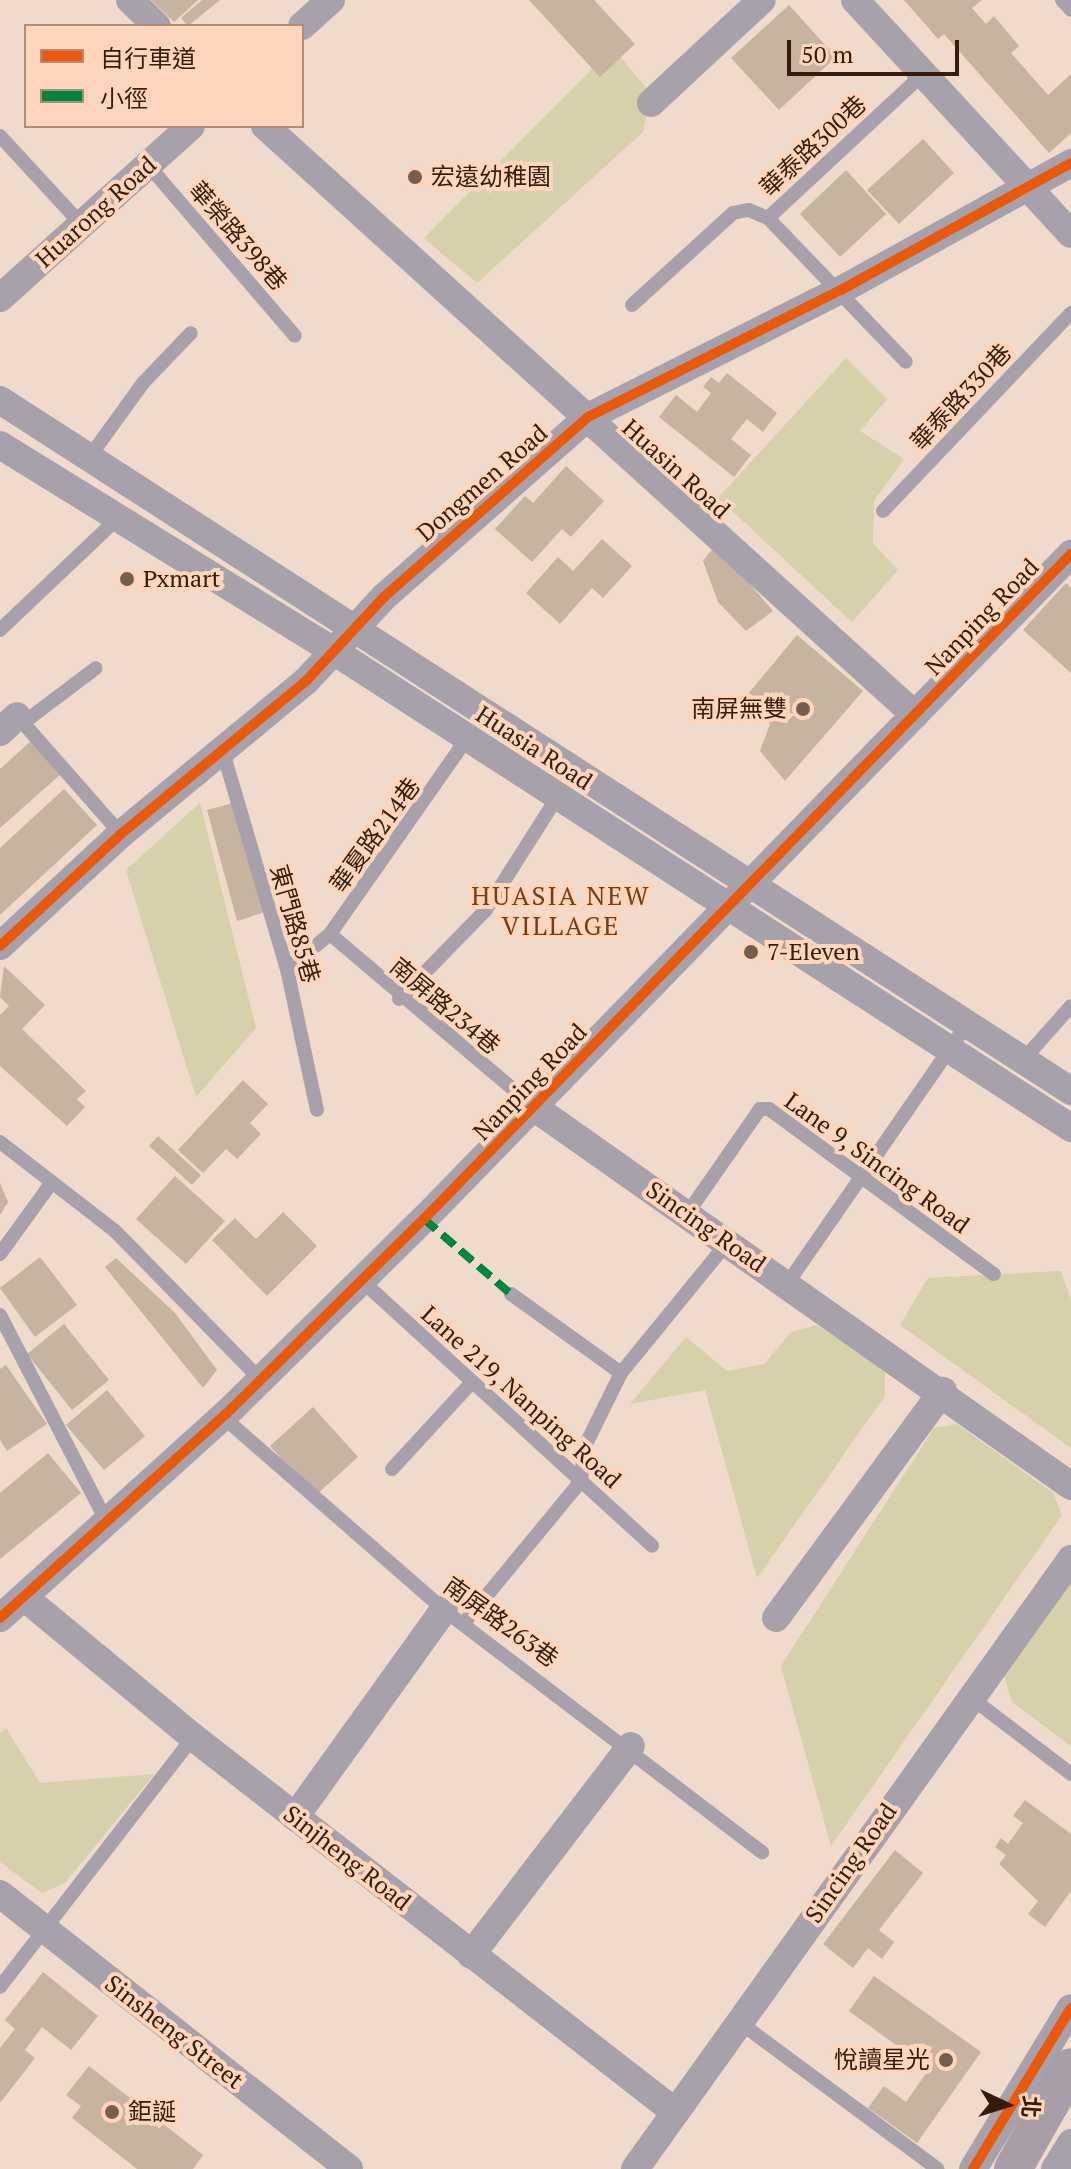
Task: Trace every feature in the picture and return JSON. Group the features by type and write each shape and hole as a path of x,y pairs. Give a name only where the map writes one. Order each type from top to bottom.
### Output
{"street":[{"path":"304,24 331,0"},
{"path":"651,103 762,0"},
{"path":"855,0 1031,187 1071,234"},
{"path":"134,1 155,24"},
{"name":"Huarong Road","path":"0,298 189,128"},
{"name":"Huasin Road","path":"267,128 915,715"},
{"name":"Dongmen Road","path":"0,946 121,834 223,752 588,417 841,290 1071,163"},
{"name":"Huasia Road","path":"0,400 344,641 467,739 1071,1128"},
{"name":"Huasia Road","path":"0,445 116,520 484,715 1071,1091"},
{"name":"Nanping Road","path":"7,1610 261,1380 535,1108 746,882 1069,561"},
{"name":"Sincing Road","path":"535,1108 943,1391 1071,1486"},
{"path":"776,1618 943,1391"},
{"name":"Sincing Road","path":"635,2169 969,1697 1071,1559"},
{"name":"Sinjheng Road","path":"7,1610 193,1737 675,2112"},
{"path":"295,1817 454,1617"},
{"path":"471,1955 631,1746"},
{"name":"Sinsheng Street","path":"0,1894 349,2169"},
{"path":"973,2169 1071,2008"},
{"path":"1013,2169 1071,2067"},
{"path":"1055,2169 1071,2143"}],"lane":[{"path":"1062,0 1071,10"},
{"name":"華泰路300巷","path":"768,218 924,73"},
{"path":"0,136 82,225"},
{"name":"華榮路398巷","path":"148,165 295,336"},
{"path":"632,305 733,213 768,218 841,290 906,362"},
{"name":"華泰路330巷","path":"883,511 1071,313"},
{"path":"88,460 143,383 191,333"},
{"path":"0,630 116,520"},
{"path":"96,668 13,724 121,834"},
{"name":"華夏路214巷","path":"287,969 330,934 484,715"},
{"name":"東門路85巷","path":"223,752 287,969 317,1110"},
{"path":"399,999 485,911 571,773"},
{"name":"南屏路234巷","path":"330,934 399,999 535,1108"},
{"path":"1023,1060 1071,1006"},
{"path":"787,1284 862,1183 967,1024"},
{"name":"Lane 9, Sincing Road","path":"687,1214 760,1109 769,1109 862,1183 994,1274"},
{"path":"0,1142 50,1185 115,1231 261,1380"},
{"path":"0,1254 50,1185"},
{"path":"454,1617 581,1481 584,1448 621,1373 728,1242"},
{"name":"Lane 219, Nanping Road","path":"361,1280 652,1546"},
{"path":"511,1294 621,1373"},
{"path":"0,1315 107,1522"},
{"path":"392,1469 472,1382"},
{"name":"南屏路263巷","path":"223,1417 454,1617 631,1746 762,1852"},
{"path":"969,1697 1071,1774"},
{"path":"0,1987 193,1737"},
{"path":"739,2022 938,2169"}],"shaded area":[{"path":"613,48 651,94 643,132 477,283 424,238"},
{"path":"846,358 887,399 860,431 904,459 874,501 873,543 898,570 852,622 718,498"},
{"path":"200,803 256,1028 196,1097 126,870"},
{"path":"1061,1271 1071,1301 1071,1448 900,1325 928,1278"},
{"path":"816,1325 885,1369 885,1396 757,1578 705,1390 630,1404 686,1337 727,1371 764,1364 791,1332"},
{"path":"957,1424 1053,1493 1062,1515 831,1846 781,1666 934,1428"},
{"path":"1071,1583 1071,1746 1012,1702 1004,1676"},
{"path":"6,1728 40,1783 154,1774 65,1883 42,1893 0,1862 0,1733"}],"building":[{"path":"151,0 198,0 174,22"},
{"path":"202,0 220,0 190,24 181,18"},
{"path":"529,0 594,0 635,44 600,77"},
{"path":"904,0 982,0 972,8 986,24 994,16 1019,46 1011,53 1048,95 1071,74 1071,133 1049,153 944,34 938,39"},
{"path":"789,5 836,57 779,110 731,58"},
{"path":"923,139 954,173 899,224 867,190"},
{"path":"846,170 886,214 840,257 800,214"},
{"path":"727,373 777,413 763,432 747,419 731,439 751,455 734,477 659,417 676,395 697,412 711,393 703,387 711,377 719,383"},
{"path":"566,466 604,501 571,537 562,529 532,562 495,529 525,496 533,503"},
{"path":"602,539 632,566 603,598 592,588 560,624 526,593 558,557 573,571"},
{"path":"716,544 773,611 746,631 718,602 703,561"},
{"path":"1066,583 1071,588 1071,673 1023,630"},
{"name":"南屏無雙","path":"797,635 863,691 785,781 760,751 770,724 748,694"},
{"path":"32,740 61,774 0,828 0,769"},
{"path":"64,789 97,825 0,915 0,848"},
{"path":"233,803 265,912 237,921 207,810"},
{"path":"4,966 45,1005 22,1029 86,1091 77,1099 85,1107 67,1126 0,1066 0,1015 9,1006 0,997"},
{"path":"243,1080 268,1104 250,1123 261,1134 237,1159 226,1149 203,1173 178,1150"},
{"path":"158,1136 201,1175 192,1185 149,1146"},
{"path":"175,1176 225,1221 186,1264 136,1219"},
{"path":"0,1183 8,1202 0,1215"},
{"path":"283,1212 317,1246 267,1296 212,1240 235,1218 256,1239"},
{"path":"40,1257 77,1305 35,1337 0,1288"},
{"path":"116,1258 175,1313 217,1370 203,1388 105,1267"},
{"path":"64,1324 109,1380 72,1410 27,1354"},
{"path":"6,1365 47,1424 7,1451 0,1440 0,1369"},
{"path":"107,1390 145,1436 104,1470 66,1425"},
{"path":"313,1407 358,1457 315,1496 270,1446"},
{"path":"48,1453 81,1493 0,1559 0,1493"},
{"path":"1025,1800 1071,1834 1071,1891 1045,1927 1028,1914 1038,1901 999,1864 1006,1855 995,1847 1001,1838 1008,1844 1023,1823 1013,1816"},
{"path":"895,1850 923,1873 879,1930 894,1942 882,1959 868,1948 853,1968 823,1944"},
{"path":"43,1972 98,2016 71,2050 42,2027 25,2050 35,2058 0,2103 0,2048 15,2029 5,2020"},
{"name":"悅讀星光","path":"874,1976 981,2052 917,2143 868,2108 884,2086 906,2102 929,2069 849,2011"},
{"name":"鉅誕","path":"89,2066 203,2155 193,2169 137,2169 72,2118 81,2106 66,2095"}],"marked path":[{"path":"424,1219 511,1294"}],"cycle path":[{"path":"0,946 121,834 306,681 384,597 588,417 841,290 1071,163"},
{"path":"0,1618 226,1414 424,1219 1071,554"},
{"path":"973,2169 1071,2008"}],"place":[{"name":"宏遠幼稚園","path":"415,177"},
{"name":"Pxmart","path":"127,579"},
{"name":"南屏無雙","path":"803,709"},
{"name":"7-Eleven","path":"751,952"},
{"name":"悅讀星光","path":"946,2060"},
{"name":"鉅誕","path":"112,2112"}],"district":[{"name":"HUASIA NEW VILLAGE","path":"561,911"}]}
